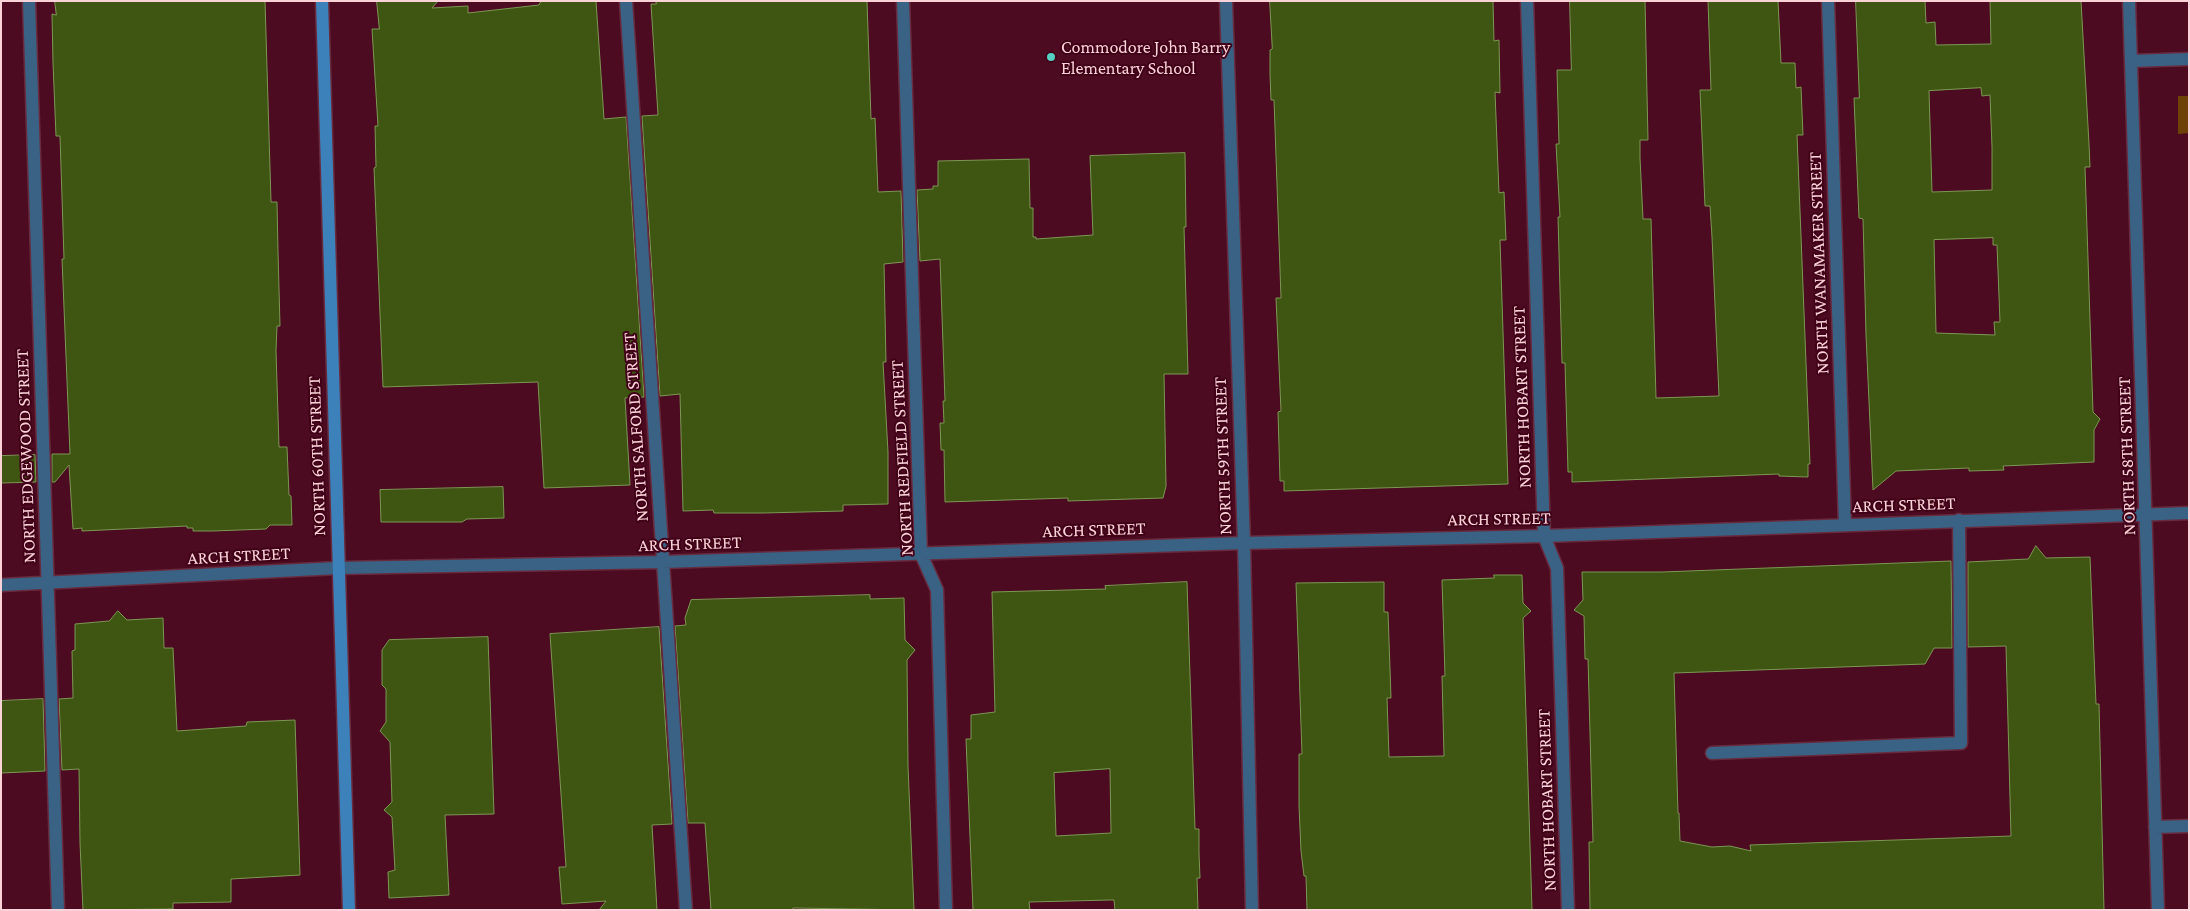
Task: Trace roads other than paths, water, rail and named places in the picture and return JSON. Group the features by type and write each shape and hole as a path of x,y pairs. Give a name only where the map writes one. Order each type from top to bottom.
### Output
{"street":[{"name":"NORTH EDGEWOOD STREET","path":"29,1 58,910"},
{"name":"NORTH 60TH STREET","path":"322,1 349,910"},
{"name":"NORTH SALFORD STREET","path":"626,1 686,910"},
{"name":"NORTH REDFIELD STREET","path":"903,1 921,554 937,590 946,910"},
{"name":"NORTH 59TH STREET","path":"1226,1 1244,543 1252,910"},
{"name":"NORTH HOBART STREET","path":"1527,1 1544,536 1557,568 1568,910"},
{"name":"NORTH WANAMAKER STREET","path":"1828,1 1845,525"},
{"name":"NORTH 58TH STREET","path":"2129,1 2158,910"},
{"path":"2131,61 2189,59"},
{"name":"ARCH STREET","path":"1,585 338,568 663,562 1244,543 1544,536 2189,513"},
{"path":"1712,753 1961,743 1959,520"},
{"path":"2155,827 2189,826"}],"place":[{"name":"Commodore John Barry Elementary School","path":"1051,57"}]}
